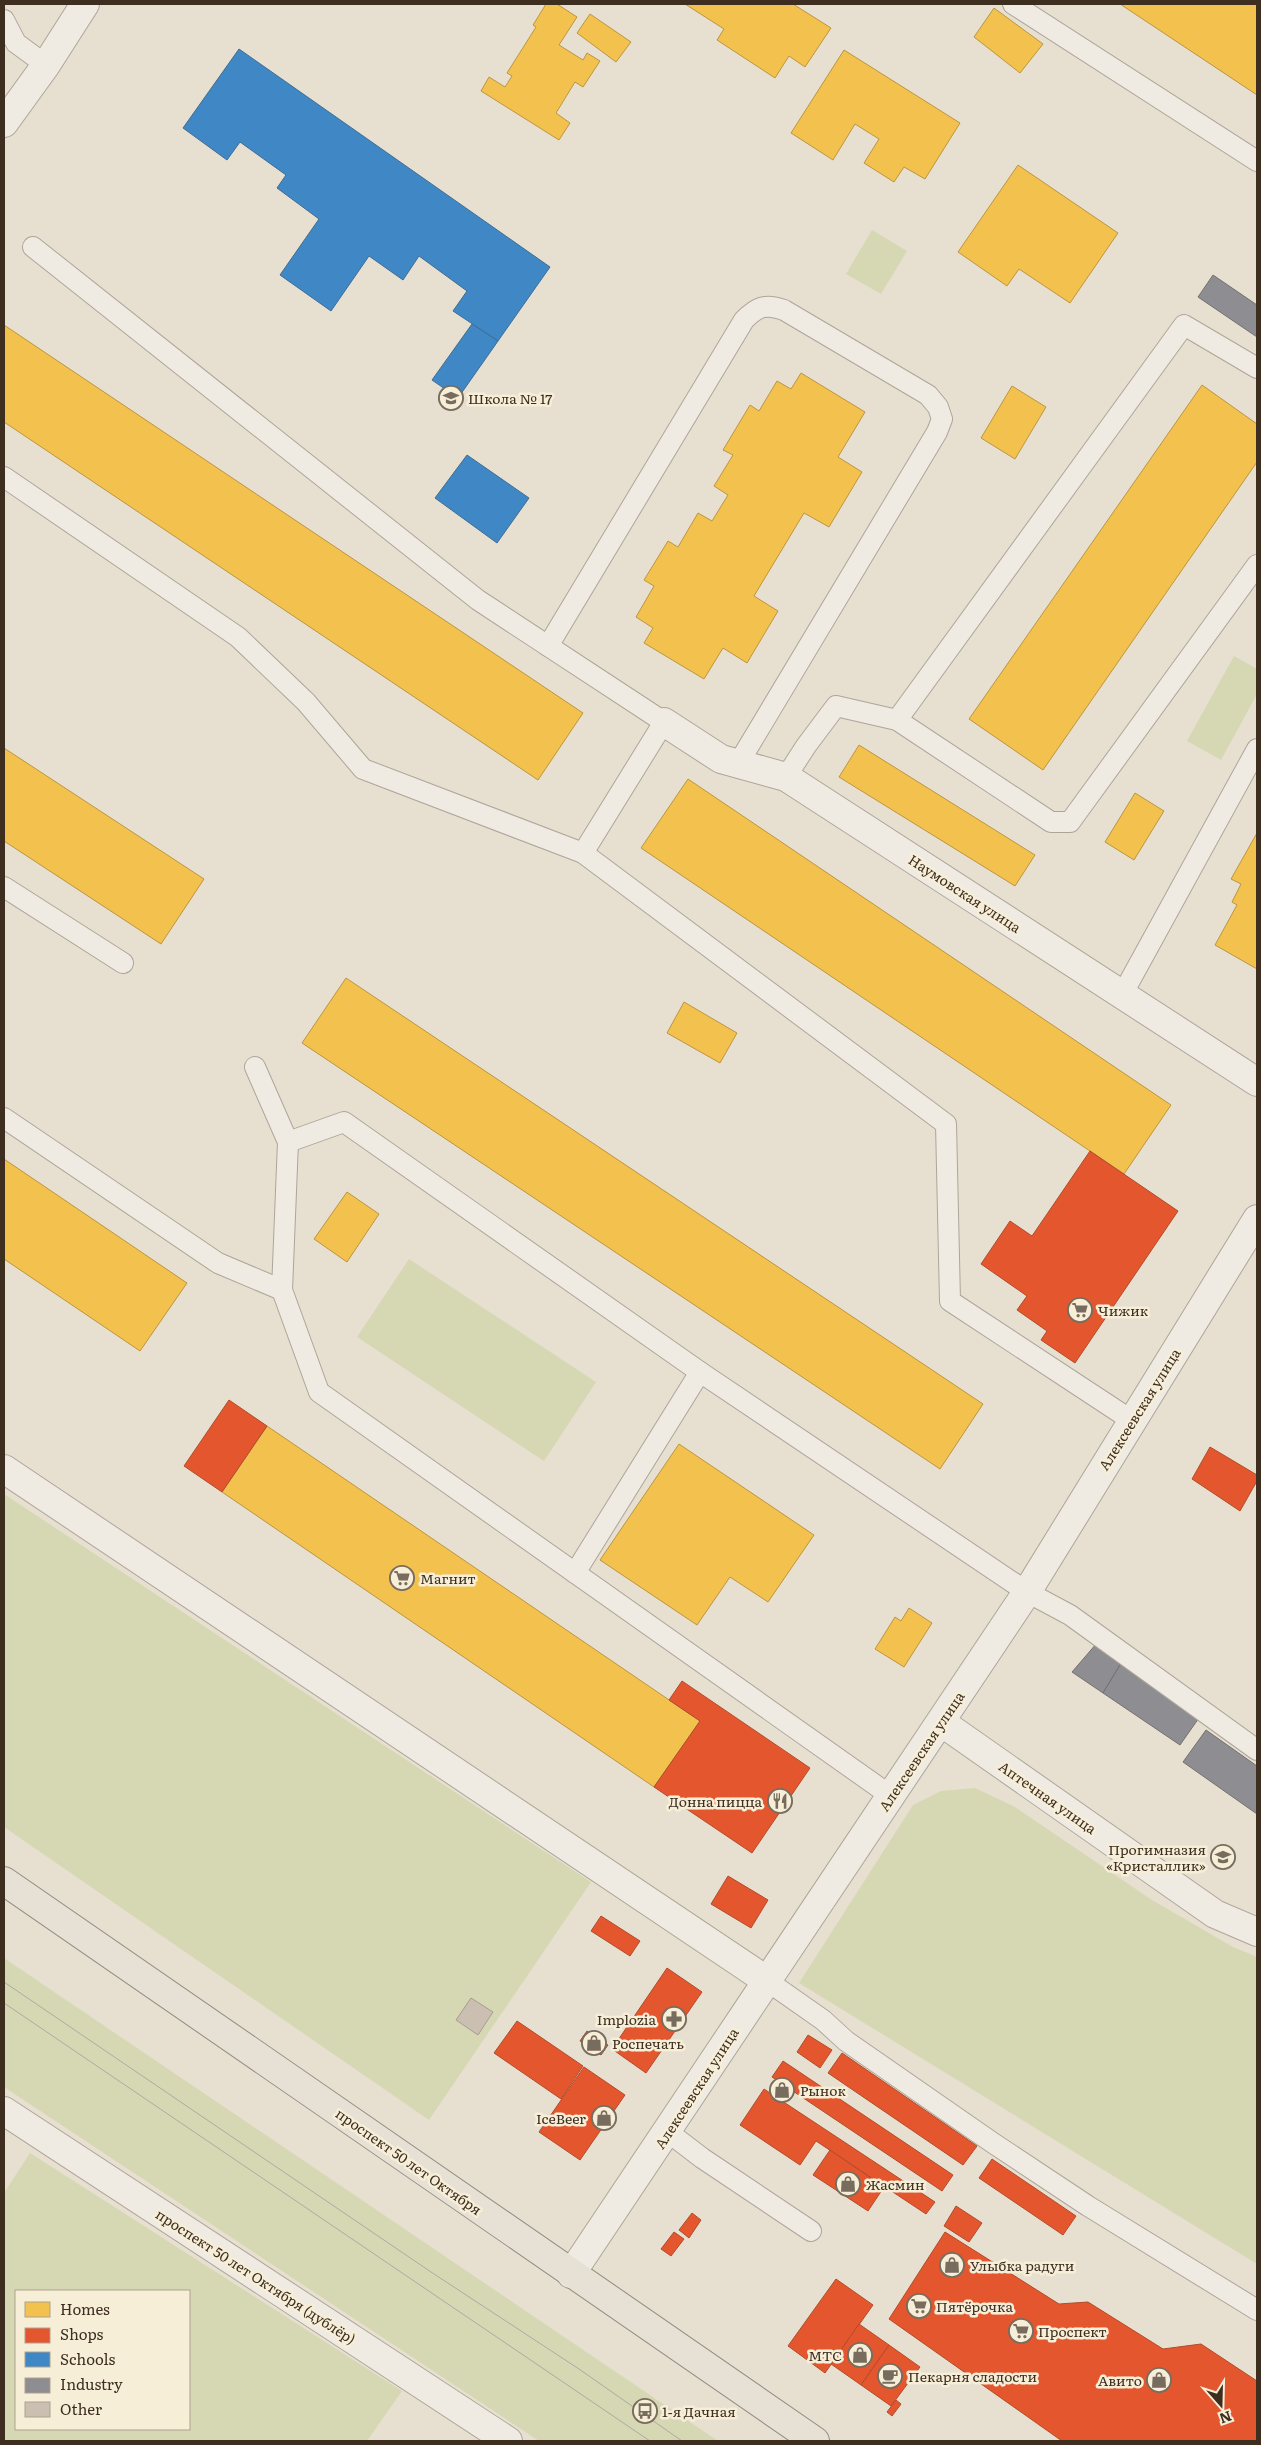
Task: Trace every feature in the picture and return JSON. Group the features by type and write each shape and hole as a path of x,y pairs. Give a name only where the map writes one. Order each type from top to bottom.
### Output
{"main road":[{"name":"проспект 50 лет Октября","path":"4,1882 814,2441"}],"street":[{"path":"4,123 46,65 85,4"},
{"name":"Наумовская улица","path":"664,722 721,759 786,777 1257,1082"},
{"name":"Алексеевская улица","path":"571,2274 668,2132 766,1980 1027,1592 1131,1420 1257,1219"},
{"path":"4,1468 766,1980"},
{"name":"Аптечная улица","path":"941,1722 1215,1914 1257,1932"},
{"name":"проспект 50 лет Октября (дублёр)","path":"4,2111 508,2441"}],"lane":[{"path":"1013,4 1257,161"},
{"path":"4,20 16,43 46,65"},
{"path":"33,247 478,600 664,722 584,853"},
{"path":"548,646 744,320 754,310 771,305 784,310 928,395 938,407 942,419 937,432 738,764"},
{"path":"897,720 1184,325 1257,368"},
{"path":"4,477 238,637 306,702 363,769 584,853 946,1124 950,1301 1131,1420"},
{"path":"786,777 836,706 897,720 1051,822 1070,822 1257,565"},
{"path":"1122,995 1257,749"},
{"path":"4,887 124,963"},
{"path":"255,1067 288,1142 282,1290 319,1392 891,1796"},
{"path":"4,1118 218,1263 282,1290"},
{"path":"288,1142 344,1122 700,1372 1027,1592 1070,1615 1257,1750"},
{"path":"575,1573 700,1372"},
{"path":"766,1980 823,2020 846,2041 993,2143 1088,2206 1257,2310"},
{"path":"668,2132 702,2158 811,2231"}],"green space":[{"path":"872,230 907,251 881,294 846,274"},
{"path":"1234,656 1257,669 1257,694 1221,760 1187,741"},
{"path":"409,1259 596,1382 544,1461 357,1337"},
{"path":"4,1494 591,1882 429,2120 4,1827"},
{"path":"975,1788 1015,1807 1152,1900 1233,1947 1257,1957 1257,2264 799,1983 913,1805 941,1791"},
{"path":"4,1958 718,2441 539,2441 4,2087"},
{"path":"30,2153 402,2391 367,2441 4,2441 4,2193"}],"building: Homes":[{"path":"546,4 557,4 577,17 559,45 583,60 587,53 600,61 583,87 575,82 556,113 570,123 559,140 481,91 489,77 505,87 512,76 507,73 536,27 533,25"},
{"path":"685,4 793,4 831,28 805,67 789,56 775,78 717,40 724,29"},
{"path":"1120,4 1257,4 1257,95"},
{"path":"994,8 1043,44 1020,73 974,37"},
{"path":"590,14 631,42 616,62 577,33"},
{"path":"844,50 960,123 925,179 904,167 894,182 864,163 879,139 855,124 833,160 791,133"},
{"path":"1018,165 1118,233 1070,303 1019,269 1007,286 958,252"},
{"path":"4,325 583,713 538,780 4,422"},
{"path":"801,373 865,412 838,457 862,472 829,527 804,513 754,596 778,611 747,663 723,648 704,679 644,643 653,628 636,617 654,586 644,580 668,541 678,547 698,513 712,521 728,495 714,486 733,455 723,450 750,405 759,411 777,381 791,389"},
{"path":"1202,385 1257,424 1257,462 1043,770 969,719"},
{"path":"1012,386 1046,407 1015,459 981,438"},
{"path":"859,745 1035,855 1015,886 839,777"},
{"path":"4,748 204,879 161,944 4,841"},
{"path":"688,779 1171,1105 1124,1174 641,848"},
{"path":"1135,793 1164,811 1134,860 1105,842"},
{"path":"1257,833 1257,969 1215,945 1237,905 1232,902 1241,884 1231,879"},
{"path":"346,978 983,1404 940,1469 302,1043"},
{"path":"684,1002 737,1033 720,1063 667,1033"},
{"path":"4,1159 187,1283 140,1351 4,1259"},
{"path":"347,1192 379,1214 347,1262 314,1239"},
{"path":"267,1426 700,1721 654,1787 222,1492"},
{"path":"679,1444 814,1535 768,1602 730,1577 697,1625 600,1560"},
{"path":"909,1608 932,1623 904,1667 875,1649 895,1617 901,1621"}],"building: Shops":[{"path":"1090,1151 1178,1211 1075,1363 1041,1340 1047,1331 1017,1310 1027,1296 981,1264 1010,1221 1032,1236"},
{"path":"229,1400 267,1426 222,1492 184,1466"},
{"path":"1210,1447 1257,1475 1257,1481 1240,1511 1192,1479"},
{"path":"682,1681 810,1768 752,1853 654,1787 700,1721 669,1700"},
{"path":"728,1876 768,1900 751,1928 711,1904"},
{"path":"601,1916 640,1941 630,1956 591,1931"},
{"path":"667,1968 702,1992 646,2073 612,2049"},
{"path":"517,2021 583,2066 561,2099 494,2053"},
{"name":"Роспечать","path":"587,2031 608,2045 601,2055 580,2041"},
{"path":"808,2035 832,2050 820,2068 797,2052"},
{"path":"842,2053 977,2146 963,2165 828,2073"},
{"path":"783,2061 953,2175 942,2191 772,2077"},
{"path":"584,2067 625,2095 580,2160 539,2132"},
{"path":"764,2089 935,2202 926,2214 816,2141 800,2165 740,2125"},
{"path":"830,2150 884,2187 868,2211 813,2175"},
{"path":"992,2159 1076,2216 1063,2235 979,2178"},
{"path":"956,2206 982,2223 969,2242 944,2226"},
{"path":"692,2213 701,2220 689,2238 679,2230"},
{"path":"674,2232 684,2239 671,2256 661,2249"},
{"name":"Проспект","path":"945,2232 1059,2304 1088,2302 1163,2349 1201,2344 1257,2381 1257,2441 1062,2441 889,2319"},
{"path":"836,2279 873,2305 825,2373 788,2346"},
{"name":"МТС","path":"859,2324 889,2345 861,2385 831,2364"},
{"path":"889,2345 920,2367 891,2406 861,2385"},
{"path":"896,2400 901,2404 892,2416 887,2412"}],"building: Schools":[{"path":"239,49 550,267 498,341 453,311 467,291 419,256 403,280 369,256 331,311 280,275 319,219 277,188 286,175 240,142 227,160 183,128"},
{"path":"472,324 498,341 458,398 432,380"},
{"path":"467,455 529,498 497,543 435,498"}],"building: Industry":[{"path":"1213,275 1257,305 1257,337 1198,297"},
{"path":"1097,1643 1123,1660 1103,1693 1072,1672"},
{"path":"1123,1660 1201,1715 1180,1745 1103,1693"},
{"path":"1206,1730 1257,1766 1257,1814 1183,1762"}],"building: Other":[{"path":"471,1998 493,2012 478,2035 456,2020"}],"tram line":[{"path":"4,1982 431,2272 579,2369 682,2441"},
{"path":"4,2003 650,2441"}],"place":[{"name":"Школа № 17","path":"451,398"},
{"name":"Чижик","path":"1080,1310"},
{"name":"Магнит","path":"402,1578"},
{"name":"Донна пицца","path":"780,1801"},
{"name":"Прогимназия «Кристаллик»","path":"1223,1857"},
{"name":"Implozia","path":"674,2019"},
{"name":"Роспечать","path":"594,2043"},
{"name":"Рынок","path":"782,2090"},
{"name":"IceBeer","path":"604,2118"},
{"name":"Жасмин","path":"848,2184"},
{"name":"Улыбка радуги","path":"952,2265"},
{"name":"Пятёрочка","path":"919,2306"},
{"name":"Проспект","path":"1021,2331"},
{"name":"МТС","path":"860,2355"},
{"name":"Пекарня сладости","path":"890,2376"},
{"name":"Авито","path":"1159,2380"},
{"name":"1-я Дачная","path":"645,2411"}]}
